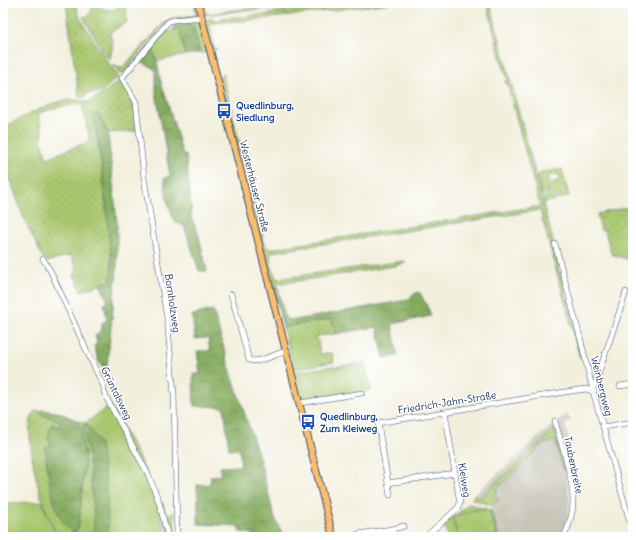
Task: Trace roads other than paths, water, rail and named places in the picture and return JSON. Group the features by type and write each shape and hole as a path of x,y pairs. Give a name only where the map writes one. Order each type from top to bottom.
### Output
{"main road":[{"name":"Westerhäuser Straße","path":"198,3 334,537"}],"street":[{"name":"Bornholzweg","path":"177,537 174,394 169,333 144,178 136,102 122,78 168,22 173,20 202,17"},
{"name":"Weinbergweg","path":"555,244 593,391 633,533"},
{"name":"Grüntalsweg","path":"43,259 51,272 104,387 104,392 107,399 146,469 159,502 168,537"},
{"path":"593,391 626,292"},
{"path":"232,294 248,360 252,361 272,357 287,351"},
{"path":"620,386 633,384"},
{"name":"Friedrich-Jahn-Straße","path":"390,495 378,423 571,391 586,389 593,391"},
{"path":"300,403 362,393"},
{"name":"Kleiweg","path":"425,537 458,508 460,503 445,412"},
{"name":"Taubenbreite","path":"555,421 566,462 573,499 570,521 564,537"},
{"path":"603,427 633,422"},
{"path":"388,484 455,473"},
{"path":"354,537 358,534 404,526"},
{"path":"392,529 395,537"}],"place":[{"name":"Quedlinburg, Siedlung","path":"224,111"},
{"name":"Quedlinburg, Zum Kleiweg","path":"308,422"}]}
